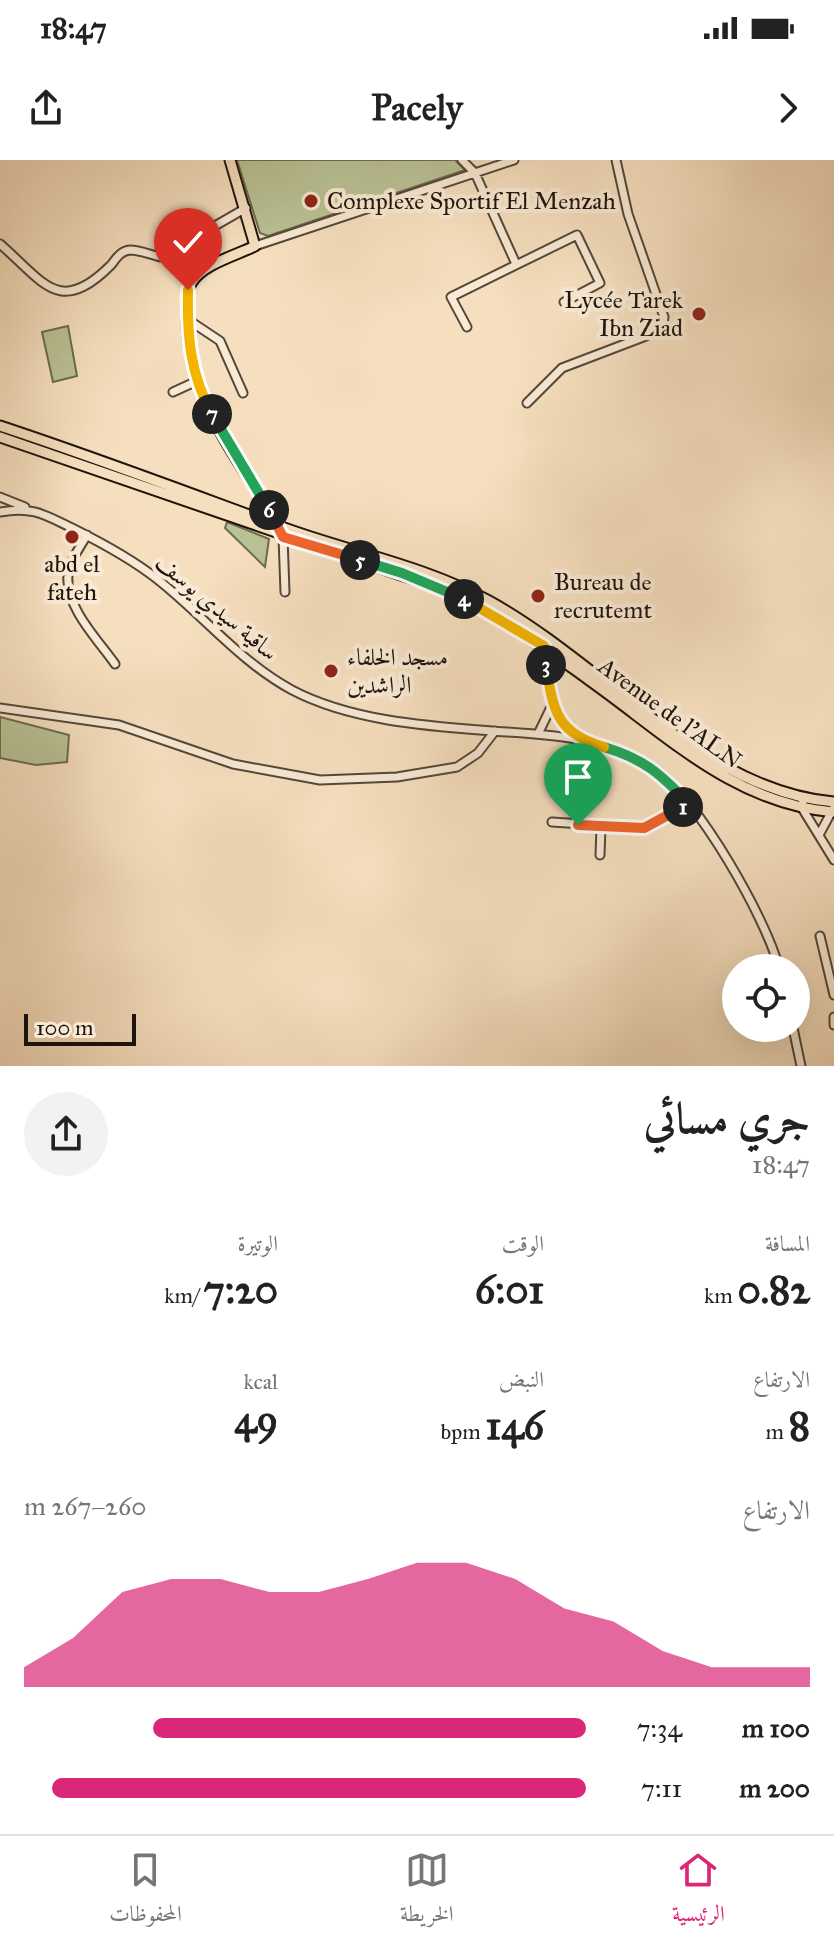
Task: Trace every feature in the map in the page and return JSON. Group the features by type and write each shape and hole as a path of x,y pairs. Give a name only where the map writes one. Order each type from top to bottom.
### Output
{"main road":[{"path":"230,160 255,246 193,279 188,290 187,341 197,381 225,439 282,532"},
{"path":"0,426 193,492 282,532"},
{"path":"0,437 282,532 439,578 488,600 728,772 802,803 833,807"}],"street":[{"path":"462,160 475,173 516,264"},
{"path":"255,246 514,160"},
{"path":"527,403 562,368 646,336 663,324 664,317 628,214 616,160"},
{"path":"0,244 53,290 66,294 82,289 126,251 161,257 246,208"},
{"path":"467,327 451,297 577,235 600,283 564,302"},
{"path":"187,319 220,341 243,393"},
{"path":"173,392 197,381"},
{"name":"ساقية سيدي يوسف","path":"0,497 87,535 157,579 252,666 327,706 368,715 495,731 539,732 629,754 657,771 689,804 749,900 773,954"},
{"path":"0,512 27,508"},
{"path":"282,532 285,592"},
{"path":"87,535 68,574 69,590 85,622 115,664"},
{"path":"546,643 552,705 576,739"},
{"path":"539,732 552,705"},
{"path":"0,708 119,725 233,764 320,780 431,774 457,767 478,753 495,731"},
{"path":"802,803 834,860"},
{"path":"552,822 644,828 689,804"},
{"path":"819,835 833,807"},
{"path":"600,855 601,827"},
{"path":"820,936 834,995"},
{"path":"834,1017 834,1025"},
{"path":"796,1042 801,1066"}],"green space":[{"name":"Complexe Sportif El Menzah","path":"237,160 455,160 465,170 268,236 260,233"},
{"path":"68,326 77,376 53,382 42,332"},
{"path":"227,522 269,539 265,567 225,528"},
{"path":"0,717 69,735 67,762 36,765 0,758"}],"place":[{"name":"Complexe Sportif El Menzah","path":"311,201"},
{"name":"Lycée Tarek Ibn Ziad","path":"699,314"},
{"name":"abd el fateh","path":"72,537"},
{"name":"Bureau de recrutemt","path":"538,596"},
{"name":"مسجد الخلفاء الراشدين","path":"331,671"}],"route":[{"path":"188,290 187,341 193,371 207,406 280,527 283,537 402,573 439,588 480,607 544,646 552,705 576,739 629,754 657,771 689,804 659,823 644,828 578,825"}]}
